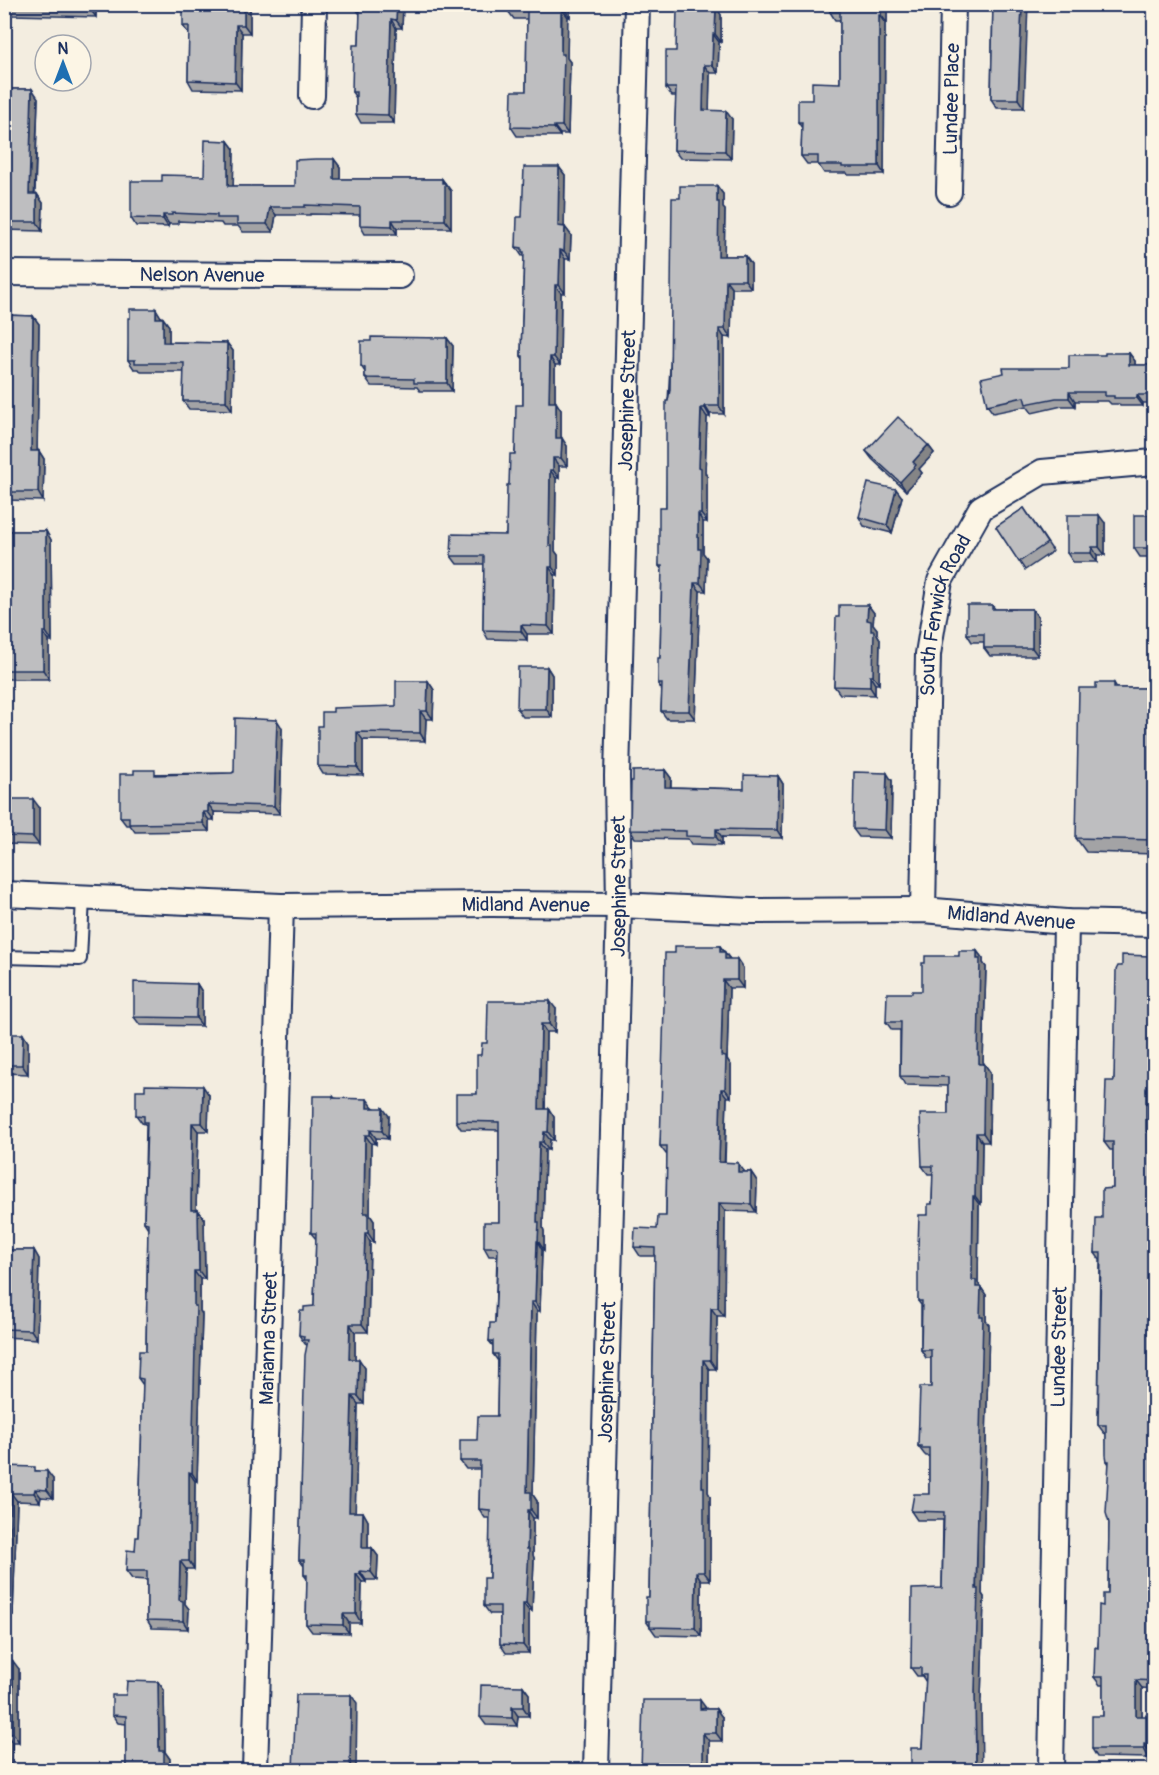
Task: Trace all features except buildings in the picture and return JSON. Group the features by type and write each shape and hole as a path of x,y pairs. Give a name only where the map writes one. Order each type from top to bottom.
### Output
{"street":[{"path":"312,96 314,4"},
{"name":"Josephine Street","path":"596,1770 619,905 617,776 637,4"},
{"name":"Lundee Place","path":"949,192 953,4"},
{"name":"Nelson Avenue","path":"4,273 400,276"},
{"name":"South Fenwick Road","path":"923,910 928,654 940,581 981,508 1042,472 1155,462"},
{"name":"Midland Avenue","path":"4,894 281,906 492,904 619,905 751,910 923,910 1066,922 1155,924"},
{"name":"Marianna Street","path":"255,1770 281,906"},
{"name":"Lundee Street","path":"1051,1770 1066,922"}],"lane":[{"path":"4,957 80,959 83,898"}]}
